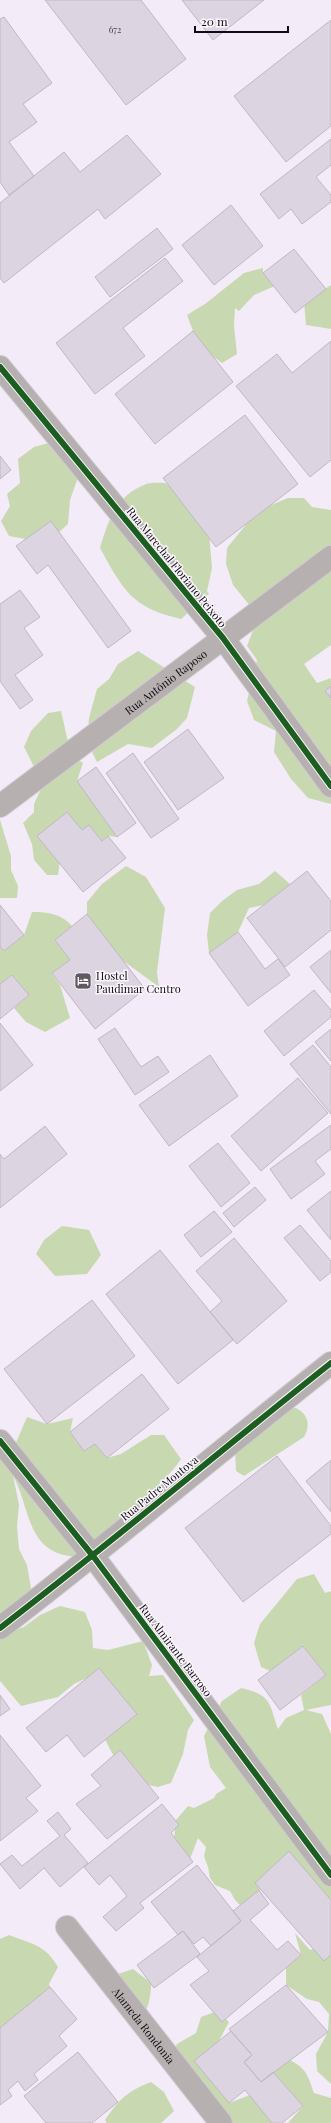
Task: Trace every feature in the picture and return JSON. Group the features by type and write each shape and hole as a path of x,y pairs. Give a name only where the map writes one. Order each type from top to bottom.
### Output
{"street":[{"name":"Rua Marechal Floriano Peixoto","path":"0,367 223,638 331,786"},
{"name":"Rua Antônio Raposo","path":"0,806 331,557"},
{"name":"Rua Padre Montoya","path":"0,1628 93,1556 139,1516 331,1364"},
{"name":"Rua Almirante Barroso","path":"0,1441 93,1556 331,1875"},
{"name":"Alameda Rondonia","path":"67,1927 221,2123"}],"green space":[{"path":"263,268 263,273 275,286 254,295 239,311 235,308 234,326 237,354 222,363 192,341 193,331 187,315 205,304 244,273"},
{"path":"331,285 331,329 306,325 304,302"},
{"path":"56,441 72,462 77,480 70,500 68,524 47,543 9,536 1,521 10,506 7,494 20,483 18,459 34,447"},
{"path":"165,483 207,509 212,568 207,591 209,594 181,619 164,615 140,603 131,595 115,575 100,548 106,528 114,510 126,496 146,484"},
{"path":"288,498 304,498 312,507 331,510 331,645 304,664 317,683 331,678 331,804 308,798 291,779 274,752 276,731 254,720 247,701 257,660 247,646 261,610 250,606 233,585 226,564 227,548 257,511"},
{"path":"138,651 195,687 187,718 177,729 152,748 128,744 97,762 87,742 89,718 97,689 109,679 118,664"},
{"path":"61,711 71,755 83,763 77,781 117,837 108,836 102,841 90,826 82,830 67,812 58,875 47,875 34,860 32,844 23,823 34,812 34,804 41,789 33,765 24,747 31,731 48,713"},
{"path":"0,820 11,856 11,870 18,886 17,898 0,898"},
{"path":"126,866 146,877 165,908 157,972 159,987 122,960 87,914 87,902 102,884"},
{"path":"275,871 290,884 278,902 249,908 238,932 209,953 207,935 210,913 222,901 237,890 259,884"},
{"path":"32,912 54,914 64,919 72,926 55,940 70,960 52,974 60,985 70,1018 45,1032 26,1022 14,1008 29,995 12,975 0,984 0,946 4,951 24,935"},
{"path":"62,1226 89,1230 101,1255 87,1274 55,1276 36,1254 44,1240"},
{"path":"296,1408 303,1413 307,1420 308,1424 304,1437 244,1476 236,1471 235,1450 283,1409"},
{"path":"27,1417 47,1424 73,1418 70,1432 84,1451 95,1444 107,1458 121,1454 151,1435 164,1435 181,1459 173,1470 144,1501 82,1557 64,1555 50,1549 41,1541 28,1517 13,1475 19,1505 17,1526 19,1549 27,1565 31,1588 20,1607 0,1625 0,1455 15,1445"},
{"path":"314,1574 325,1593 331,1591 331,1705 306,1710 322,1714 331,1734 331,1918 275,1880 259,1890 254,1903 240,1905 230,1891 215,1885 210,1878 204,1856 206,1847 198,1838 190,1859 174,1838 176,1820 188,1806 194,1808 214,1798 216,1794 226,1788 210,1767 204,1736 222,1701 241,1688 259,1694 268,1701 271,1706 278,1729 286,1718 304,1710 301,1695 326,1675 303,1646 270,1671 261,1667 254,1643 260,1624 297,1579"},
{"path":"60,1606 85,1612 92,1630 93,1648 108,1650 143,1641 152,1665 149,1676 163,1675 194,1720 188,1730 183,1754 171,1783 158,1787 138,1783 118,1764 102,1734 89,1677 74,1684 58,1697 21,1706 0,1681 0,1635 24,1627 40,1615"},
{"path":"295,1933 310,1950 328,1943 331,1940 331,2084 317,2071 316,2054 328,2032 329,2014 319,2002 307,1999 286,1985 286,1968 301,1955"},
{"path":"9,1935 43,1949 53,1959 58,1967 49,1984 50,1987 0,2028 0,1939"},
{"path":"133,1969 151,1983 148,2006 142,2016 133,2023 116,2007 106,1978"},
{"path":"217,2011 229,2022 215,2048 203,2063 229,2103 250,2095 275,2123 211,2123 170,2060 177,2044 196,2033 201,2017"},
{"path":"290,2060 296,2063 306,2074 314,2093 331,2098 331,2123 288,2123 303,2106 273,2072"},
{"path":"151,2082 164,2092 174,2111 161,2123 107,2123 105,2120 115,2106 125,2096"}],"building":[{"path":"45,0 141,0 186,59 126,105"},
{"path":"182,0 264,0 213,40"},
{"path":"4,17 52,83 23,104 37,122 9,142 34,176 9,195 0,182 0,19"},
{"path":"331,20 331,126 286,162 234,96"},
{"path":"127,135 161,174 105,219 98,209 4,283 0,278 0,203 64,152 80,172"},
{"path":"331,139 331,165 316,177 331,195 331,202 302,224 291,209 279,219 260,194"},
{"path":"231,205 263,246 214,285 182,245"},
{"path":"157,228 173,249 110,297 95,277"},
{"path":"294,249 326,289 295,313 263,273"},
{"path":"165,258 183,281 123,328 145,356 95,394 56,343"},
{"path":"193,331 233,382 155,444 115,394"},
{"path":"331,341 331,460 310,477 236,386 277,354 292,373"},
{"path":"245,415 298,484 216,547 163,478"},
{"path":"0,456 11,470 0,479"},
{"path":"51,521 131,631 108,648 48,565 37,574 16,546"},
{"path":"20,590 40,617 24,628 43,655 15,675 33,700 20,709 0,681 0,604"},
{"path":"331,686 331,698 325,691"},
{"path":"188,729 224,778 178,810 144,762"},
{"path":"133,753 179,819 151,838 106,773"},
{"path":"96,767 136,823 117,837 77,781"},
{"path":"67,812 82,830 89,825 102,841 108,836 126,858 83,892 37,836"},
{"path":"307,871 331,901 331,930 285,967 247,918"},
{"path":"0,905 24,935 4,951 0,946"},
{"path":"87,914 145,989 95,1029 52,973 70,960 55,940"},
{"path":"238,932 265,969 278,959 290,975 248,1006 209,953"},
{"path":"331,950 331,993 310,967"},
{"path":"12,975 29,995 0,1019 0,984"},
{"path":"314,990 331,1010 331,1017 284,1056 264,1031"},
{"path":"0,1023 33,1065 0,1091"},
{"path":"115,1028 141,1067 158,1056 169,1072 135,1095 98,1039"},
{"path":"331,1029 331,1061 315,1042"},
{"path":"313,1045 331,1067 331,1114 290,1064"},
{"path":"210,1055 238,1096 169,1146 139,1105"},
{"path":"298,1078 328,1113 261,1171 231,1136"},
{"path":"331,1125 331,1149 315,1161 325,1174 291,1199 270,1169"},
{"path":"45,1126 67,1154 0,1208 0,1154 4,1159"},
{"path":"218,1143 250,1183 221,1207 189,1166"},
{"path":"255,1187 266,1200 234,1227 223,1213"},
{"path":"331,1191 331,1240 307,1210"},
{"path":"214,1211 232,1232 201,1257 184,1235"},
{"path":"300,1225 331,1261 331,1272 320,1281 284,1238"},
{"path":"234,1238 287,1301 237,1344 210,1312 222,1301 196,1271"},
{"path":"160,1250 233,1340 178,1384 106,1294"},
{"path":"92,1300 135,1356 47,1424 4,1369"},
{"path":"142,1374 169,1409 107,1458 95,1444 84,1451 70,1432"},
{"path":"277,1456 331,1526 331,1534 243,1602 185,1528"},
{"path":"331,1460 331,1512 306,1481"},
{"path":"303,1646 326,1675 280,1710 258,1680"},
{"path":"99,1668 137,1714 84,1757 67,1735 46,1752 26,1728"},
{"path":"0,1695 10,1709 0,1716"},
{"path":"0,1735 41,1786 26,1798 38,1811 0,1841"},
{"path":"120,1750 159,1798 107,1839 76,1804 101,1786 91,1775"},
{"path":"162,1804 179,1825 171,1833 193,1862 140,1903 144,1908 116,1931 103,1917 127,1896 110,1875 99,1885 84,1867"},
{"path":"58,1812 71,1829 64,1835 88,1863 60,1887 44,1868 20,1889 0,1864 12,1855 22,1866 60,1836 47,1821"},
{"path":"289,1851 331,1900 331,1955 324,1961 255,1883"},
{"path":"197,1865 241,1921 211,1946 203,1937 194,1944 183,1931 178,1935 151,1902"},
{"path":"259,1890 269,1904 250,1920 277,1950 288,1941 301,1955 222,2022 190,1985 209,1971 197,1957 241,1921 233,1911"},
{"path":"183,1931 200,1954 154,1988 137,1965"},
{"path":"286,1985 328,2032 261,2082 244,2062 252,2055 229,2029"},
{"path":"50,1987 77,2019 59,2036 67,2046 34,2074 38,2080 25,2091 18,2081 8,2090 12,2096 0,2105 0,2028"},
{"path":"231,2031 252,2055 244,2062 261,2082 273,2072 303,2106 282,2123 272,2123 245,2090 229,2103 194,2061"},
{"path":"78,2052 118,2102 92,2123 46,2123 24,2096"}],"cycle path":[{"path":"0,367 223,638 331,786"},
{"path":"0,1628 331,1363"},
{"path":"0,1441 93,1556 331,1875"}],"place":[{"name":"Hostel Paudimar Centro","path":"83,981"}]}
